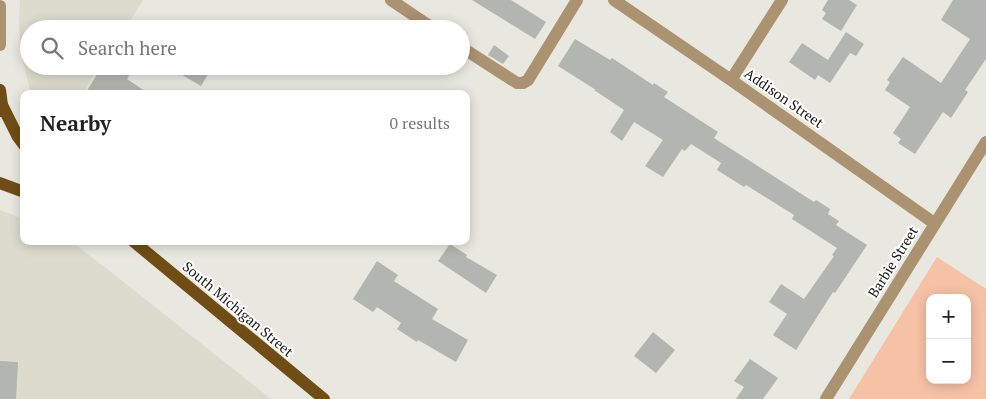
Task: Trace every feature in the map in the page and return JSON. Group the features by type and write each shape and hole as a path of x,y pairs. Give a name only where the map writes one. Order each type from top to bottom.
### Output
{"main road":[{"path":"0,90 1,111 20,139"},
{"path":"0,183 20,190"},
{"name":"South Michigan Street","path":"138,245 324,399"}],"street":[{"path":"391,0 421,20"},
{"path":"470,53 517,83 523,83 528,80 577,0"},
{"name":"Addison Street","path":"614,0 934,223"},
{"path":"731,80 782,0"},
{"path":"0,6 0,45"},
{"name":"Barbie Street","path":"826,399 986,142"}],"shaded area":[{"path":"20,0 143,0 131,20 20,20 20,40 19,27"},
{"path":"26,75 94,75 85,90 30,90"},
{"path":"0,210 20,218 20,245 76,245 271,399 0,399"},
{"path":"937,257 986,289 986,399 849,399"}],"building":[{"path":"472,0 511,0 546,22 535,39"},
{"path":"828,0 849,0 857,5 841,31 822,19 826,13 822,10"},
{"path":"953,0 986,0 986,59 965,90 968,92 951,118 943,112 915,154 898,143 901,139 893,133 910,107 885,90 890,82 887,80 903,57 941,83 970,39 941,20"},
{"path":"846,32 864,44 856,56 850,53 830,83 818,75 815,80 789,62 802,43 828,60"},
{"path":"575,39 610,60 612,58 653,85 654,83 668,92 664,97 718,132 714,138 814,202 816,200 830,209 828,214 839,221 836,225 867,245 835,293 833,292 796,350 773,335 787,314 769,302 781,284 804,299 834,256 832,255 837,248 792,219 794,215 746,185 744,187 717,170 721,163 691,144 685,151 682,149 663,177 645,166 663,140 634,122 622,141 610,132 624,110 558,66"},
{"path":"494,45 509,56 503,64 488,55"},
{"path":"97,75 129,75 127,79 143,90 87,90"},
{"path":"182,75 208,75 201,86"},
{"path":"449,245 452,245 467,255 466,257 497,275 486,293 438,261"},
{"path":"377,261 398,275 394,281 438,309 432,319 468,340 456,362 418,340 417,342 397,329 401,323 377,307 373,312 353,299"},
{"path":"653,332 675,350 656,373 634,356"},
{"path":"750,359 778,378 763,399 736,399 744,387 734,381"},
{"path":"0,361 18,362 16,399 0,399"}]}
